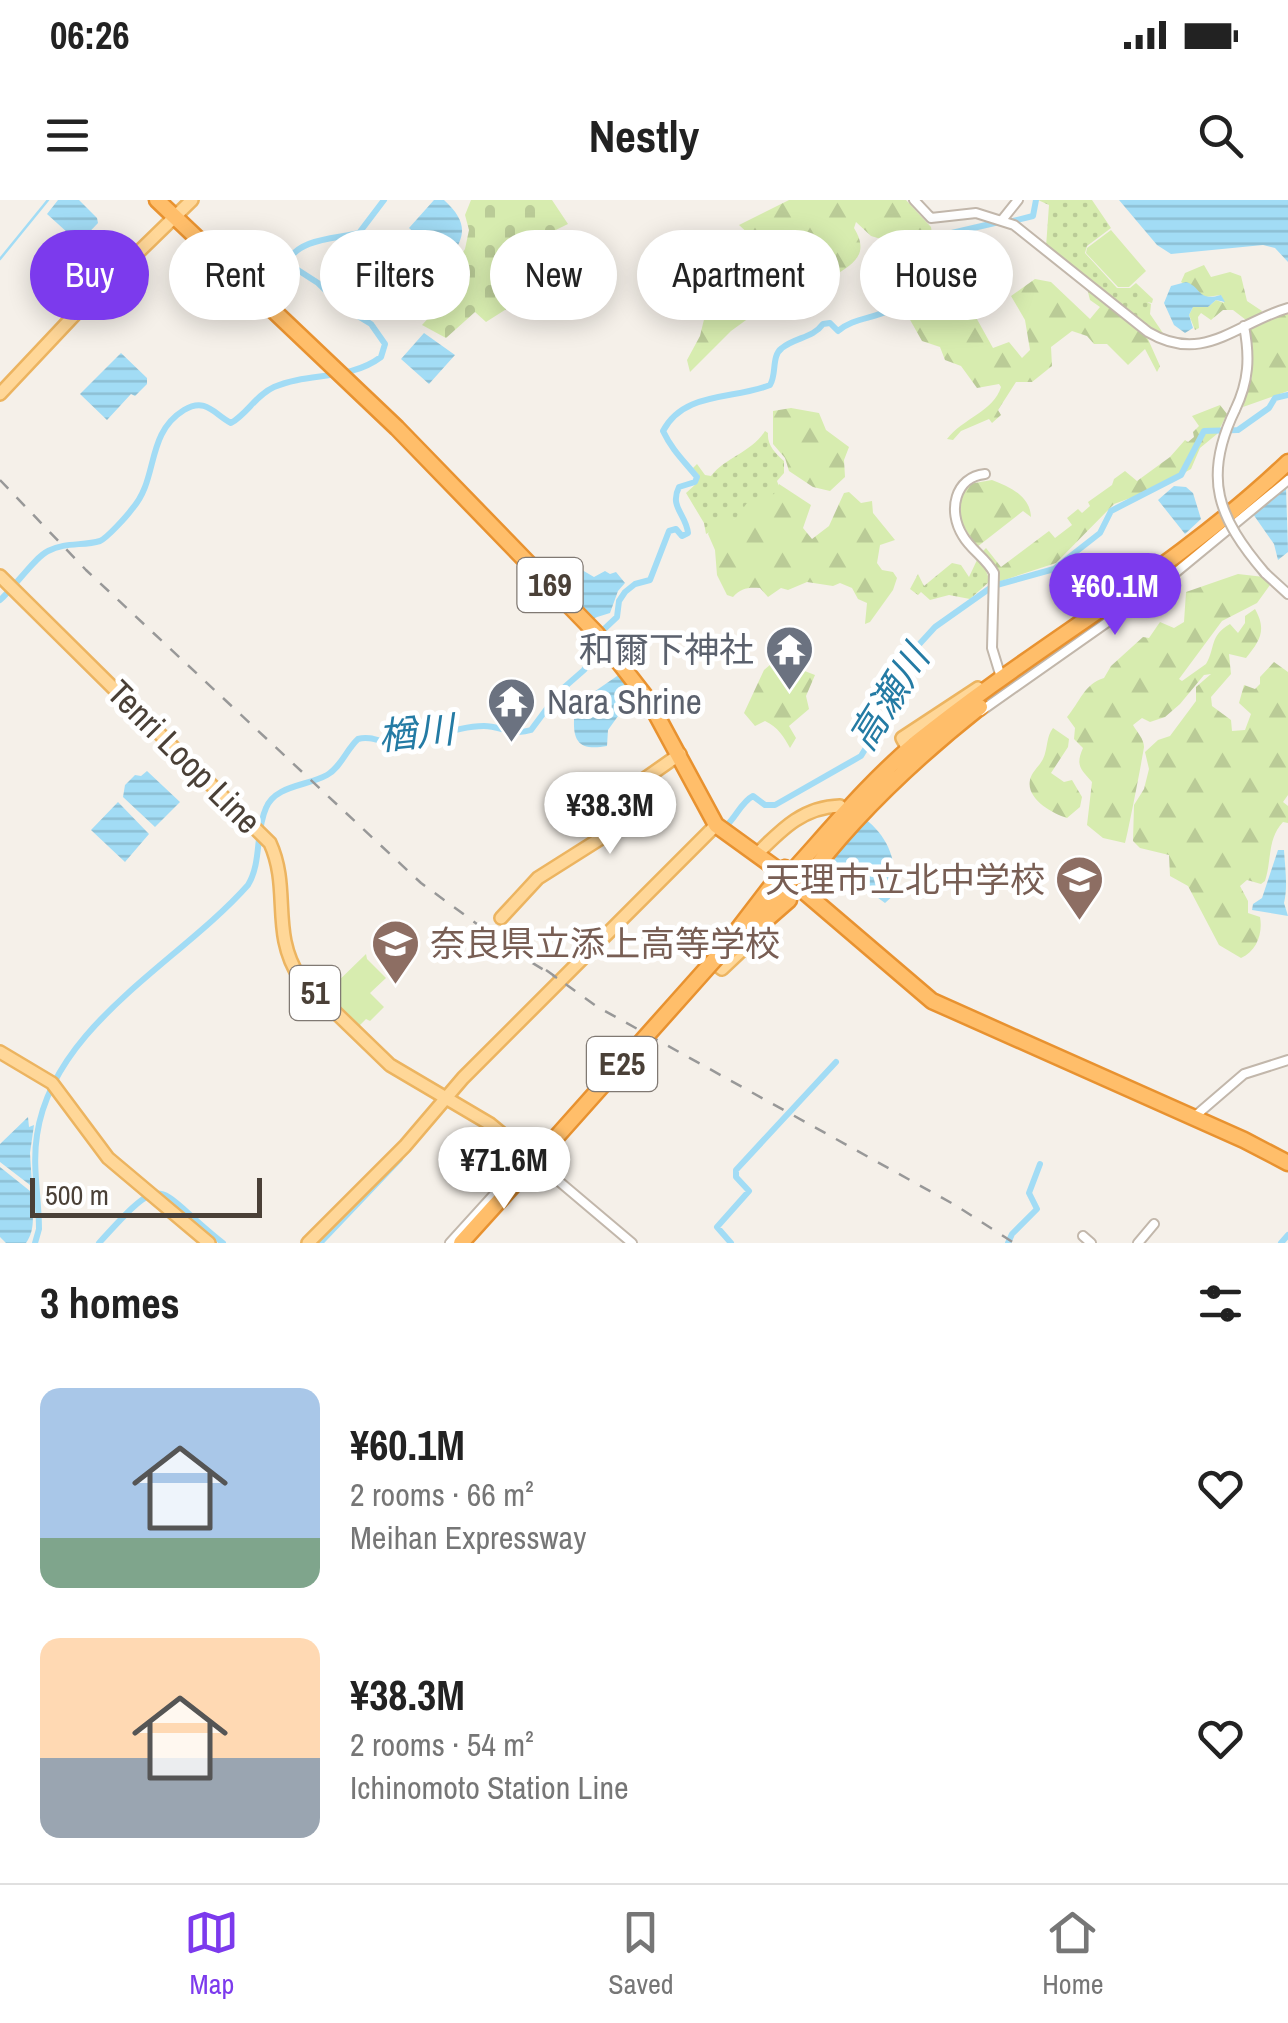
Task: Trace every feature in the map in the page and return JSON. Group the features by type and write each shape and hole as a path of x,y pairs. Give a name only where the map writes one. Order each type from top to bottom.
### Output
{"highway":[{"name":"169","path":"157,200 474,504 597,634 641,689 716,824 932,1000 1288,1163"},
{"name":"E25","path":"464,1243 529,1166 905,753 1195,542 1288,465"},
{"name":"E25","path":"910,751 1198,546 1288,465"},
{"name":"E25","path":"910,751 1056,642"},
{"name":"E25","path":"788,881 909,756 1031,666"},
{"path":"788,881 800,851 840,806 910,751"},
{"path":"788,881 836,842 910,751"}],"main road":[{"path":"0,394 192,200"},
{"path":"910,751 902,738 1000,674 1203,528 1288,453"},
{"name":"Tenri Loop Line","path":"0,576 261,832 279,866 284,950 300,978 390,1065 490,1124 529,1166"},
{"path":"500,918 538,878 606,835 633,788 680,754"},
{"path":"757,854 803,813 840,806"},
{"path":"308,1243 716,824"},
{"path":"667,1006 718,960"},
{"path":"0,1052 55,1085 94,1144 209,1243"},
{"path":"529,1166 613,1066"}],"street":[{"path":"914,200 931,218 976,213 1022,230 1159,339 1183,346 1206,344 1288,308"},
{"path":"1002,220 1018,200"},
{"path":"1244,326 1249,362 1245,387 1218,454 1218,491 1233,533 1265,573 1288,594"},
{"path":"986,474 970,477 961,485 956,508 960,533 989,564 994,580 992,648 1000,674"},
{"path":"910,751 930,754 985,708 1163,583 1288,480"},
{"path":"1194,1118 1244,1074 1288,1060"},
{"path":"450,1243 529,1166 632,1243"},
{"path":"1138,1243 1154,1224"}],"green space":[{"path":"471,200 552,200 568,224 556,230 490,230 490,319 486,322 475,312 470,316 470,230 465,215"},
{"path":"789,200 906,200 931,230 865,230 856,222 860,252 840,272 840,230 744,230 739,225"},
{"path":"1038,200 1092,200 1111,228 1087,246 1085,253 1117,288 1130,288 1136,283 1153,299 1152,303 1147,302 1151,304 1150,314 1165,336 1155,334 1046,247 1049,205"},
{"path":"1111,230 1146,271 1129,287 1118,287 1086,253 1087,248"},
{"path":"1204,265 1211,277 1230,272 1241,276 1247,301 1261,313 1246,320 1233,310 1223,310 1211,320 1201,313 1199,328 1195,330 1189,315 1193,307 1208,307 1216,300 1224,303 1221,295 1206,297 1181,282 1185,273"},
{"path":"1035,279 1051,282 1090,319 1100,307 1090,300 1087,288 1147,337 1160,366 1157,372 1145,349 1128,365 1107,344 1094,344 1087,336 1072,331 1051,347 1052,366 1032,382 1016,382 998,410 1001,415 992,423 989,419 961,431 953,440 947,439 985,409 1001,387 999,384 977,388 961,366 945,360 940,347 922,341 910,320 977,320 993,348 1009,342 1022,358 1030,350 1025,320 1013,295"},
{"path":"1288,313 1288,391 1243,407 1252,376 1250,329"},
{"path":"427,320 466,320 446,338 422,325"},
{"path":"704,320 746,320 690,372 687,360"},
{"path":"1220,405 1227,414 1217,434 1200,448 1191,469 1155,489 1114,504 1056,563 998,582 995,568 983,551 986,548 1001,567 1049,531 1055,538 1072,525 1067,518 1078,509 1082,513 1090,506 1088,502 1125,471 1137,481 1170,457 1185,440 1194,437 1199,426 1192,416"},
{"path":"791,408 819,413 826,430 849,447 844,460 845,477 830,491 813,487 789,471 785,458 773,444 773,411"},
{"path":"765,431 772,448 784,461 776,498 706,534 704,523 686,493 697,483 699,475 693,468 697,464 705,475 711,476"},
{"path":"992,480 1023,498 1031,517 1023,511 977,547 961,522 960,494 969,484"},
{"path":"779,484 811,505 803,528 812,539 829,526 844,493 849,492 861,503 872,501 873,513 895,540 880,545 877,563 897,578 870,622 865,624 867,603 858,599 852,588 840,583 833,586 807,582 788,590 781,588 768,597 760,588 742,590 733,597 727,595 717,575 715,550 708,534 713,525 735,519 747,503 774,494"},
{"path":"977,560 990,581 970,599 949,595 930,600 910,589 918,574 924,586 952,563 961,565 969,577"},
{"path":"1238,574 1264,577 1270,585 1257,603 1222,621 1179,679 1182,681 1206,664 1219,633 1230,624 1238,633 1245,616 1255,609 1261,623 1258,641 1246,658 1229,654 1231,674 1211,697 1212,706 1231,720 1232,731 1245,730 1251,714 1239,703 1244,685 1255,689 1274,662 1288,672 1288,795 1283,802 1288,806 1288,823 1283,822 1274,835 1265,881 1261,884 1247,880 1240,886 1248,901 1248,913 1260,917 1261,923 1255,946 1241,958 1219,945 1188,886 1170,876 1169,855 1140,848 1133,841 1134,805 1144,789 1149,769 1145,752 1158,740 1170,736 1196,701 1196,687 1211,674 1204,675 1165,717 1150,722 1142,718 1133,725 1144,747 1125,843 1103,838 1087,825 1092,782 1080,767 1083,748 1074,739 1075,728 1067,717 1087,689 1104,678 1111,666 1143,637 1149,638 1160,622 1174,628 1184,622 1186,592"},
{"path":"784,663 815,675 806,696 809,709 789,726 796,738 790,748 774,726 765,721 755,726 744,713 764,670 771,664"},
{"path":"1053,728 1069,739 1051,773 1064,782 1072,780 1082,797 1080,807 1067,818 1041,804 1030,787"},
{"path":"366,954 386,978 370,993 384,1007 359,1026 329,994"}],"water":[{"path":"58,200 79,200 98,223 91,230 65,230 47,214"},
{"path":"434,200 444,200 458,216 462,230 411,230"},
{"path":"1119,200 1288,200 1288,262 1275,248 1263,245 1171,254 1157,245"},
{"path":"1186,282 1208,297 1221,295 1225,302 1216,300 1208,307 1193,307 1189,315 1193,328 1185,333 1174,325 1164,303 1171,286"},
{"path":"424,333 455,355 429,384 401,359"},
{"path":"121,353 147,378 147,384 135,396 131,394 107,420 80,394"},
{"path":"1174,486 1186,487 1193,493 1201,519 1185,534 1158,500"},
{"path":"1286,486 1288,552 1278,560 1274,544 1253,514"},
{"path":"1076,569 1089,576 1099,598 1081,612 1059,583 1061,577"},
{"path":"582,570 594,577 605,571 616,572 625,583 610,613 594,618 566,591"},
{"path":"620,674 636,691 608,730 607,746 580,743 574,731 575,705"},
{"path":"147,771 180,802 155,827 123,797 125,785 135,775"},
{"path":"118,802 149,834 125,862 91,830"},
{"path":"864,818 886,842 893,861 895,894 885,903 825,859"},
{"path":"1278,850 1284,850 1284,903 1288,916 1252,910 1253,904 1262,898"},
{"path":"28,1117 29,1127 34,1125 30,1153 32,1185 0,1162 0,1144"},
{"path":"0,1167 30,1191 33,1224 26,1243 6,1243 0,1237"}],"waterway":[{"path":"0,259 48,200"},
{"path":"0,600 48,551 100,541 117,526 140,497 163,431 184,410 204,406 231,423 274,387 356,370 381,357 385,344 371,324 287,263 309,244 359,233 384,200"},
{"name":"楢川","path":"1013,221 1033,216 1036,200"},
{"name":"楢川","path":"35,1243 39,1229 37,1135 48,1096 67,1060 123,998 248,885 270,800 284,790 332,772 358,739 397,744 473,727 531,730 560,691 584,670 597,650 601,632 617,617 625,592 650,580 669,531 676,529 682,536 688,533 676,494 679,487 695,482 697,477 663,431 672,418 696,403 770,385 776,356 782,348 823,324 830,323 838,331 890,310 902,298 916,265 943,235 999,222"},
{"name":"高瀬川","path":"725,827 753,796 765,805 775,805 861,756 889,710 914,650 935,627 993,586 1054,569 1100,533 1111,511 1181,475 1204,431 1238,430 1269,408 1275,398 1288,395"},
{"path":"731,1243 717,1227 749,1191 736,1177 736,1170 836,1062"},
{"name":"高瀬川","path":"320,1243 400,1159"},
{"path":"1008,1243 1037,1209 1029,1193 1040,1164"},
{"name":"高瀬川","path":"99,1243 138,1203 150,1195 161,1194 223,1243"},
{"path":"1281,1243 1288,1235"}],"railway":[{"path":"0,480 86,570 421,883 557,978"},
{"path":"546,970 596,1006 955,1205 1014,1243"}],"place":[{"name":"和爾下神社","path":"789,692"},
{"name":"Nara Shrine","path":"512,744"},
{"name":"天理市立北中学校","path":"1080,922"},
{"name":"奈良県立添上高等学校","path":"395,986"}]}
